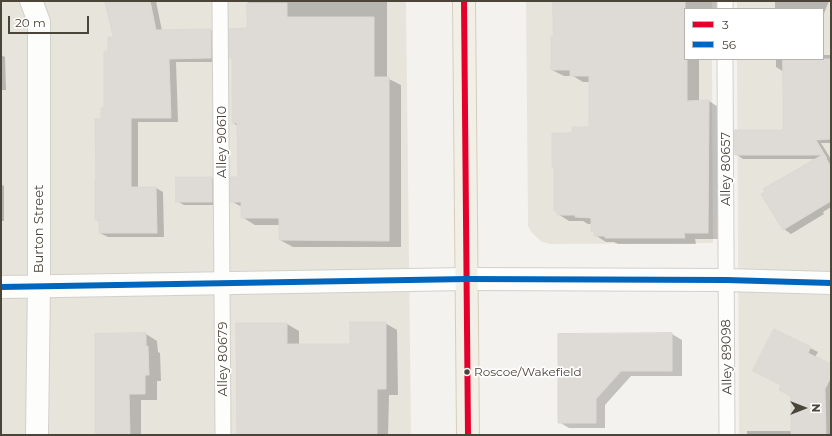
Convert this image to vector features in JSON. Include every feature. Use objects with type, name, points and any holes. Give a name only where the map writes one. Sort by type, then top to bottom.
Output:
[{"type":"main road","points":[[464,1],[468,435]]},
{"type":"street","name":"Burton Street","points":[[31,1],[39,22],[39,285],[37,435]]},
{"type":"street","points":[[1,287],[39,285],[467,279],[726,280],[831,283]]},
{"type":"lane","name":"Alley 90610","points":[[220,1],[222,283]]},
{"type":"lane","name":"Alley 80657","points":[[725,60],[726,280]]},
{"type":"lane","name":"Alley 89098","points":[[726,280],[727,435]]},
{"type":"lane","name":"Alley 80679","points":[[222,283],[223,435]]},
{"type":"shaded area","points":[[1,1],[406,1],[411,435],[1,435]]},
{"type":"shaded area","points":[[526,1],[712,1],[712,8],[684,8],[684,60],[712,60],[713,243],[551,244],[542,242],[532,233],[528,226]]},
{"type":"shaded area","points":[[737,1],[831,1],[831,435],[739,435],[737,60],[824,60],[824,8],[737,8]]},
{"type":"building","points":[[105,1],[150,1],[156,30],[211,29],[211,58],[169,59],[171,118],[131,118],[131,187],[156,187],[157,233],[99,233],[99,220],[95,220],[95,119],[101,119],[101,108],[104,108],[104,51],[108,51],[108,37],[113,37]]},
{"type":"building","points":[[553,1],[685,1],[684,60],[687,60],[687,101],[709,100],[708,233],[684,233],[685,238],[605,238],[605,236],[594,236],[594,231],[591,231],[591,218],[575,217],[575,215],[557,215],[557,211],[554,211],[552,133],[572,133],[572,127],[589,127],[589,76],[570,76],[570,70],[551,70],[551,36],[553,36]]},
{"type":"building","points":[[247,3],[287,3],[287,17],[374,17],[374,77],[389,77],[389,241],[279,240],[279,218],[241,218],[241,202],[230,202],[230,177],[238,177],[237,123],[232,123],[232,58],[229,58],[229,29],[247,28]]},
{"type":"building","points":[[831,59],[831,139],[816,140],[831,167],[831,201],[783,230],[761,194],[765,192],[763,189],[822,155],[735,155],[734,130],[783,130],[783,60]]},
{"type":"building","points":[[176,177],[212,177],[212,202],[176,202]]},
{"type":"building","points":[[350,322],[386,322],[386,389],[377,389],[377,435],[237,435],[236,323],[287,323],[287,344],[350,344]]},
{"type":"building","points":[[774,329],[811,347],[808,353],[831,364],[831,377],[825,389],[826,435],[791,435],[791,396],[779,390],[781,385],[753,371]]},
{"type":"building","points":[[146,333],[149,375],[145,375],[145,394],[129,394],[130,435],[95,435],[95,334]]},
{"type":"building","points":[[672,333],[672,371],[621,371],[596,399],[596,423],[558,423],[558,334]]},
{"type":"transit line","name":"3","points":[[464,1],[468,435]]},
{"type":"transit line","name":"56","points":[[1,287],[467,279],[726,280],[831,283]]},
{"type":"place","name":"Roscoe/Wakefield","points":[[467,372]]}]
